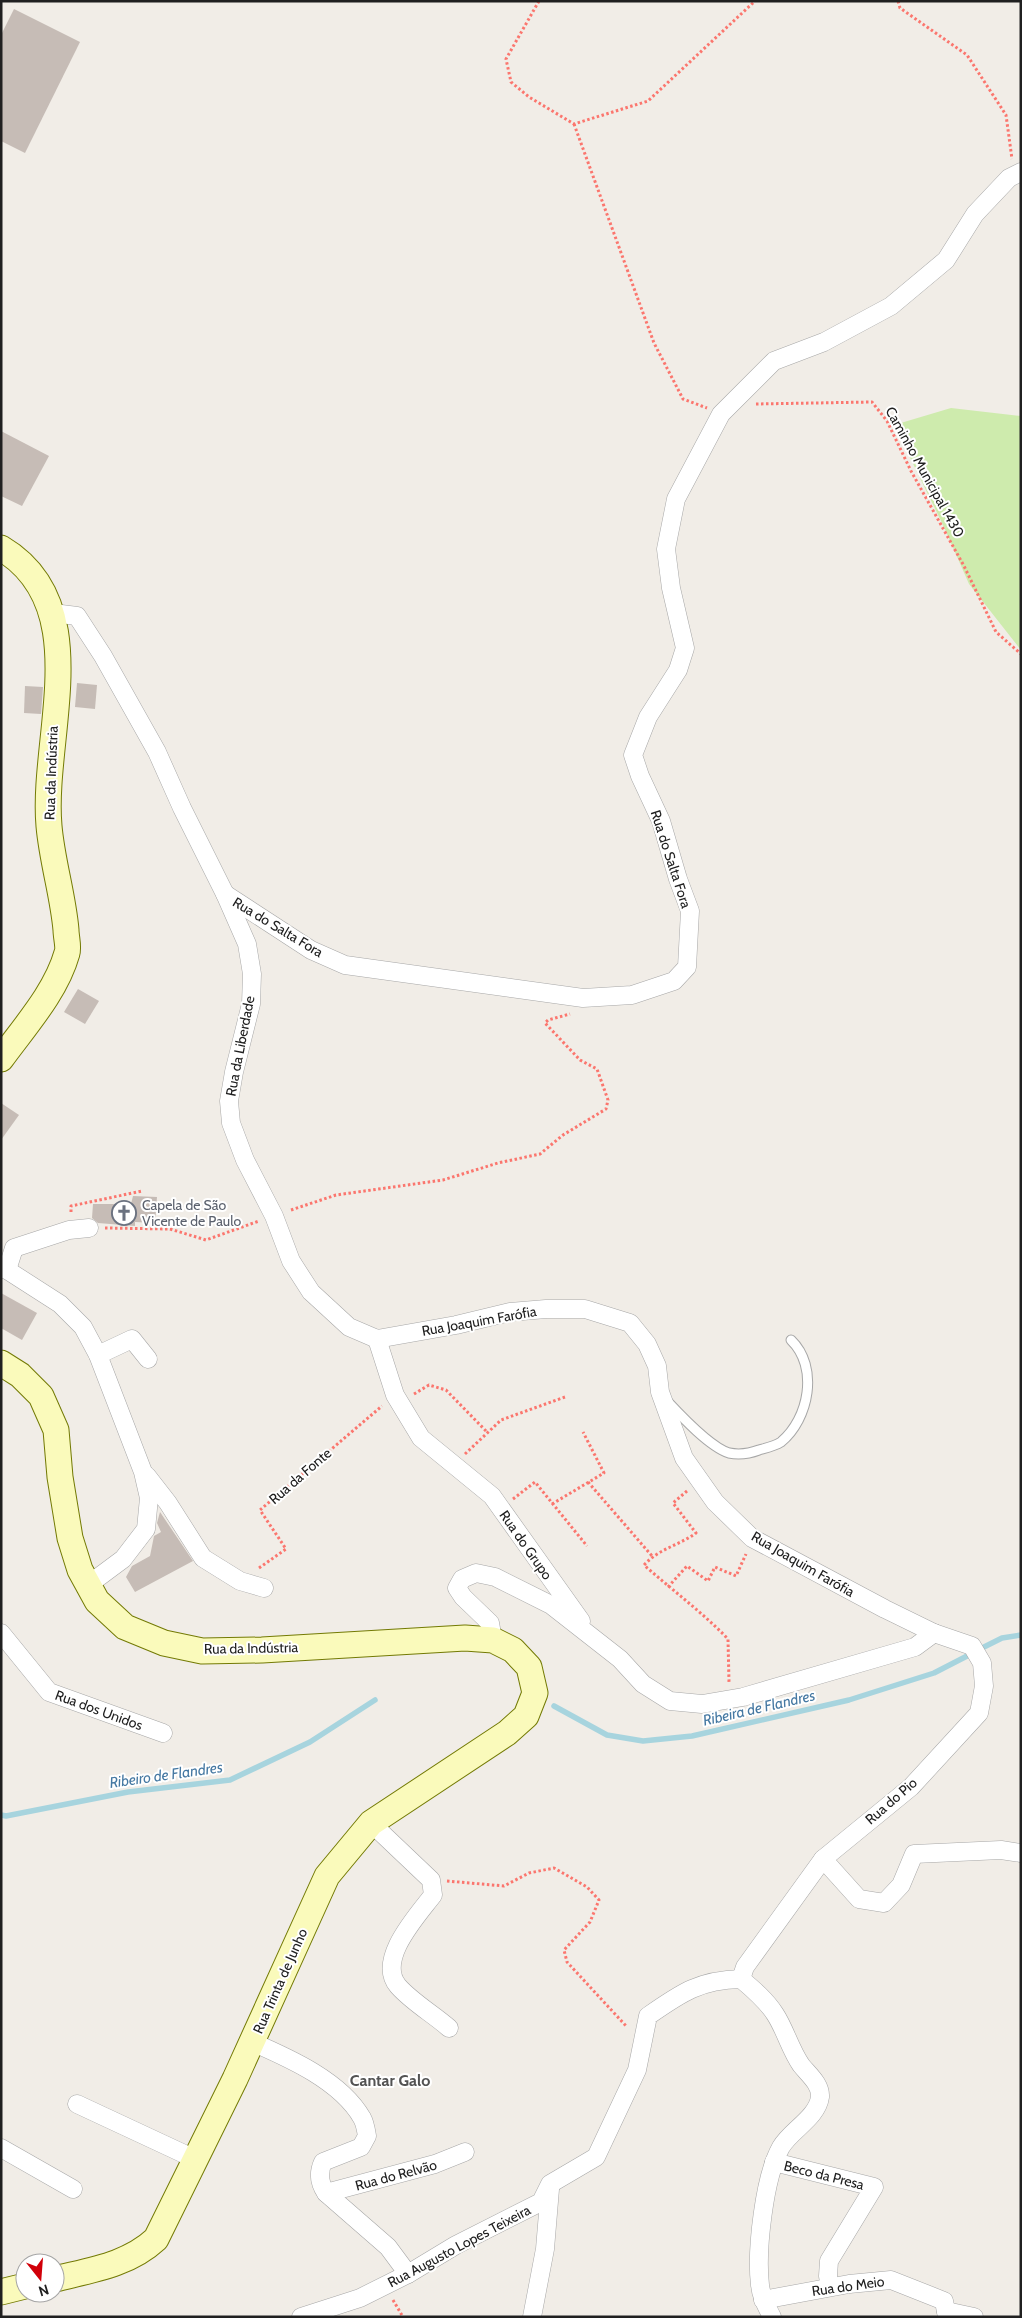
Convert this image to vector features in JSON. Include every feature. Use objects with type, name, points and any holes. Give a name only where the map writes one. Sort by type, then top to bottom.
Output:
[{"type":"street","name":"Rua do Salta Fora","points":[[225,894],[311,950],[345,964],[583,998],[632,995],[674,981],[687,967],[690,911],[678,879],[661,821],[640,776],[633,755],[648,716],[678,670],[685,648],[671,588],[666,549],[676,499],[721,414],[774,361],[824,342],[891,306],[946,260],[975,214],[1009,178],[1017,174]]},
{"type":"street","name":"Rua da Indústria","points":[[1,548],[14,556],[36,579],[53,613],[59,659],[50,767],[49,826],[64,904],[67,952],[48,994],[1,1058]]},
{"type":"street","name":"Rua da Liberdade","points":[[53,613],[77,616],[103,656],[158,752],[182,808],[225,894],[247,944],[252,974],[251,1004],[234,1072],[229,1101],[232,1123],[246,1160],[274,1216],[291,1261],[311,1292],[349,1327],[377,1338]]},
{"type":"street","points":[[88,1585],[124,1560],[146,1529],[150,1498],[143,1472],[98,1356],[83,1328],[60,1304],[4,1272],[14,1248],[69,1230],[89,1228]]},
{"type":"street","name":"Rua Joaquim Farófia","points":[[377,1338],[456,1325],[510,1312],[546,1309],[585,1309],[630,1323],[647,1344],[657,1366],[660,1392],[684,1458],[715,1502],[752,1538],[834,1584],[934,1633]]},
{"type":"street","points":[[98,1356],[132,1338],[148,1358]]},
{"type":"street","name":"Rua do Grupo","points":[[377,1338],[398,1400],[421,1438],[492,1496],[589,1634]]},
{"type":"street","name":"Rua da Indústria","points":[[1,1363],[20,1375],[41,1396],[56,1430],[60,1477],[70,1538],[80,1570],[97,1601],[125,1627],[164,1643],[202,1651],[262,1650],[465,1638],[493,1640],[512,1650],[529,1668],[535,1693]]},
{"type":"street","points":[[143,1472],[168,1503],[203,1558],[240,1582],[264,1588]]},
{"type":"street","points":[[493,1640],[490,1623],[462,1597],[457,1588],[462,1579],[476,1573],[495,1577],[551,1606],[620,1659],[643,1684],[670,1701],[702,1704],[729,1700],[906,1650],[915,1647],[934,1633]]},
{"type":"street","name":"Rua dos Unidos","points":[[1,1633],[49,1692],[163,1733]]},
{"type":"street","name":"Rua do Pio","points":[[741,1979],[744,1967],[822,1859],[911,1787],[979,1713],[984,1686],[982,1663],[972,1646],[934,1633]]},
{"type":"street","name":"Rua Trinta de Junho","points":[[65,2277],[113,2265],[142,2251],[156,2239],[252,2042],[327,1876],[371,1823],[507,1733],[526,1716],[535,1693]]},
{"type":"street","points":[[371,1823],[431,1880],[433,1895],[409,1926],[393,1955],[391,1972],[398,1985],[449,2028]]},
{"type":"street","points":[[822,1859],[859,1899],[884,1904],[901,1885],[914,1854],[1001,1850],[1021,1853]]},
{"type":"street","points":[[741,1979],[756,1992],[775,2015],[785,2038],[801,2065],[816,2083],[820,2096],[815,2109],[782,2146],[774,2162],[761,2224],[760,2285],[763,2300],[772,2317]]},
{"type":"street","name":"Rua Augusto Lopes Teixeira","points":[[301,2317],[360,2298],[408,2274],[456,2245],[541,2202],[550,2184],[596,2157],[637,2070],[648,2016],[680,1993],[716,1980],[741,1979]]},
{"type":"street","points":[[252,2042],[280,2054],[332,2085],[353,2104],[364,2120],[367,2136],[361,2147],[322,2162],[320,2186],[326,2193]]},
{"type":"street","points":[[77,2104],[195,2159]]},
{"type":"street","points":[[1,2148],[73,2189]]},
{"type":"street","name":"Rua do Relvão","points":[[326,2193],[436,2164],[464,2152]]},
{"type":"street","name":"Beco da Presa","points":[[774,2162],[874,2187],[829,2261],[828,2276],[830,2287]]},
{"type":"street","points":[[532,2317],[545,2249],[550,2184]]},
{"type":"street","name":"Rua do Relvão","points":[[326,2193],[388,2248],[408,2274]]},
{"type":"street","name":"Rua do Meio","points":[[763,2300],[830,2287],[891,2280],[944,2301],[946,2314]]},
{"type":"street","points":[[1,2292],[15,2288]]},
{"type":"street","points":[[946,2314],[974,2317]]},
{"type":"lane","points":[[660,1392],[706,1438],[730,1453],[749,1454],[779,1443],[792,1431],[805,1407],[807,1391],[807,1373],[803,1359],[797,1346],[791,1340]]},
{"type":"path","points":[[539,1],[506,59],[511,82],[529,97],[574,124],[654,343],[683,399],[721,414]]},
{"type":"path","points":[[574,124],[648,101],[755,1]]},
{"type":"path","points":[[898,1],[900,8],[967,55],[1006,115],[1017,174]]},
{"type":"path","name":"Caminho Municipal 1430","points":[[750,404],[872,402],[887,421],[911,471],[964,566],[996,632],[1021,654]]},
{"type":"path","points":[[89,1228],[170,1229],[206,1240],[336,1195],[442,1180],[498,1163],[540,1154],[563,1135],[606,1109],[608,1100],[597,1069],[580,1060],[545,1023],[548,1020],[574,1014]]},
{"type":"path","points":[[69,1230],[71,1206],[142,1191]]},
{"type":"path","points":[[398,1400],[429,1385],[446,1390],[487,1432]]},
{"type":"path","points":[[454,1465],[501,1420],[565,1396]]},
{"type":"path","name":"Rua da Fonte","points":[[240,1582],[286,1548],[260,1510],[398,1400]]},
{"type":"path","points":[[552,1504],[604,1473],[583,1432]]},
{"type":"path","points":[[699,1481],[673,1503],[696,1533],[683,1542],[661,1550],[644,1565],[707,1618],[728,1639],[729,1700]]},
{"type":"path","points":[[501,1509],[535,1482],[586,1546]]},
{"type":"path","points":[[588,1482],[652,1556]]},
{"type":"path","points":[[668,1587],[687,1566],[708,1581],[715,1567],[736,1576],[752,1538]]},
{"type":"path","points":[[431,1880],[504,1886],[530,1874],[554,1868],[587,1887],[599,1900],[590,1922],[564,1950],[567,1962],[642,2042]]},
{"type":"green space","points":[[951,408],[1021,416],[1021,650],[969,584],[944,527],[894,425]]},
{"type":"building","points":[[14,9],[80,42],[25,153],[1,141],[1,35]]},
{"type":"building","points":[[1,431],[49,456],[22,506],[1,496]]},
{"type":"building","points":[[77,683],[97,685],[95,709],[75,707]]},
{"type":"building","points":[[25,686],[43,687],[41,714],[24,713]]},
{"type":"building","points":[[78,989],[99,1001],[85,1024],[64,1012]]},
{"type":"building","points":[[1,1103],[19,1115],[1,1140]]},
{"type":"building","name":"Capela de São Vicente de Paulo","points":[[133,1196],[157,1197],[155,1223],[135,1222],[135,1226],[98,1223],[92,1218],[93,1204],[131,1204]]},
{"type":"building","points":[[1,1293],[37,1313],[22,1340],[1,1328]]},
{"type":"building","points":[[160,1512],[193,1561],[135,1592],[126,1577],[132,1566],[150,1556],[154,1536],[161,1532],[157,1523]]},
{"type":"waterway","name":"Ribeira de Flandres","points":[[984,1647],[1002,1638],[1021,1635]]},
{"type":"waterway","name":"Ribeira de Flandres","points":[[554,1706],[607,1735],[643,1741],[692,1736],[849,1700],[934,1673],[969,1655]]},
{"type":"waterway","name":"Ribeiro de Flandres","points":[[1,1815],[6,1816],[128,1792],[230,1780],[310,1742],[375,1700]]},
{"type":"place","name":"Capela de São Vicente de Paulo","points":[[124,1213]]},
{"type":"district","name":"Cantar Galo","points":[[390,2080]]}]
